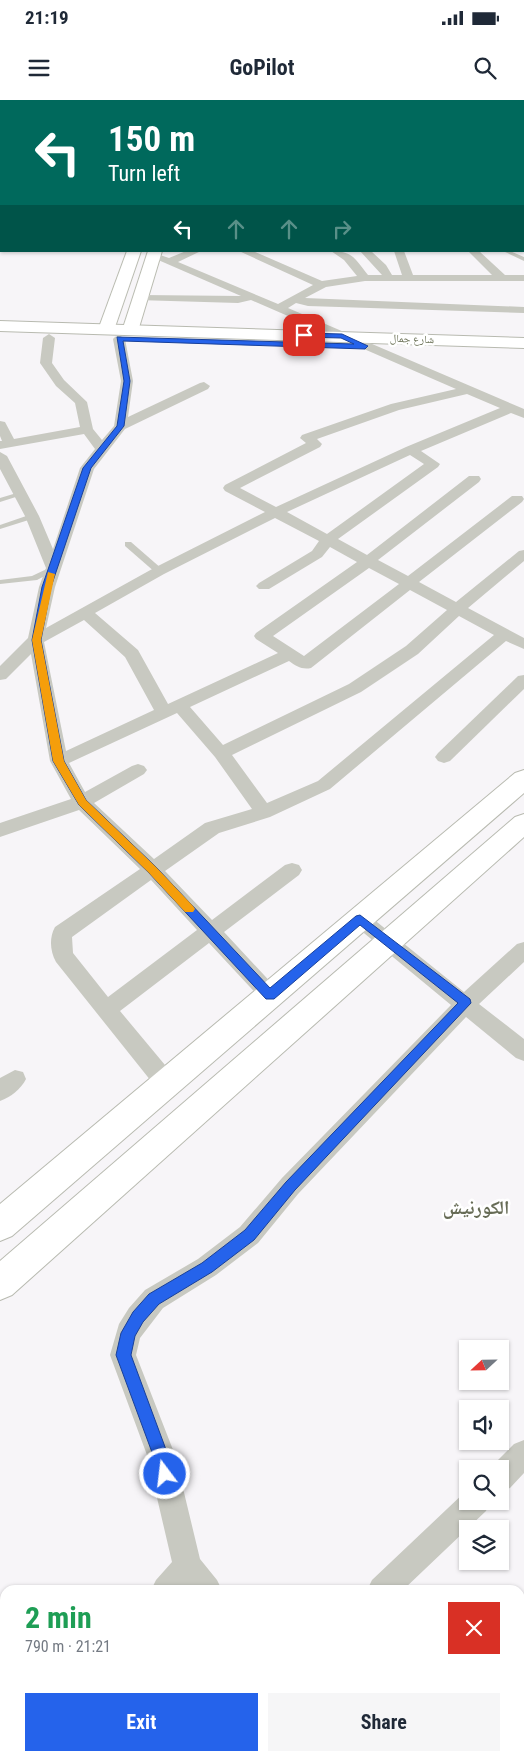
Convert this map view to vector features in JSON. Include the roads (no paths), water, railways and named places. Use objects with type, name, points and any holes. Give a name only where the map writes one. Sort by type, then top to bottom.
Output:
[{"type":"main road","points":[[118,333],[134,252]]},
{"type":"main road","points":[[118,333],[141,298],[155,254]]},
{"type":"main road","name":"شارع جمال","points":[[0,326],[524,353]]},
{"type":"main road","name":"شارع جمال","points":[[0,336],[49,338],[118,333],[342,336],[524,343]]},
{"type":"main road","points":[[0,1225],[524,779]]},
{"type":"main road","points":[[0,1283],[524,823]]},
{"type":"street","points":[[169,262],[194,252]]},
{"type":"street","points":[[246,252],[322,285]]},
{"type":"street","points":[[338,252],[348,258],[365,278]]},
{"type":"street","points":[[366,252],[382,267],[389,278]]},
{"type":"street","points":[[399,252],[409,278]]},
{"type":"street","points":[[475,252],[502,278]]},
{"type":"street","points":[[155,254],[169,262],[524,414]]},
{"type":"street","points":[[279,308],[322,285],[365,278],[524,278]]},
{"type":"street","points":[[141,298],[238,300],[252,297]]},
{"type":"street","points":[[295,299],[308,303],[326,304],[524,310]]},
{"type":"street","points":[[118,333],[127,381],[120,426]]},
{"type":"street","points":[[49,338],[46,363],[60,384],[80,402],[87,430],[102,449]]},
{"type":"street","points":[[204,386],[120,426],[87,468],[47,587],[36,640],[58,761],[82,802],[152,870],[270,995]]},
{"type":"street","points":[[467,390],[395,407],[307,438],[315,444],[230,488],[524,644]]},
{"type":"street","points":[[0,675],[36,640],[159,571],[274,513],[411,450],[510,409]]},
{"type":"street","points":[[0,425],[5,445],[87,430]]},
{"type":"street","points":[[264,586],[317,554],[328,540],[433,464],[411,450]]},
{"type":"street","points":[[0,456],[5,474],[20,494],[32,516],[53,568]]},
{"type":"street","points":[[474,479],[368,561],[262,636],[305,664],[517,499]]},
{"type":"street","points":[[221,753],[355,688],[412,650],[457,609],[524,554]]},
{"type":"street","points":[[84,612],[132,654],[171,709],[221,753],[264,812]]},
{"type":"street","points":[[167,1084],[63,956],[61,945],[62,933],[212,828],[264,812],[324,785],[504,634]]},
{"type":"street","points":[[58,761],[290,654]]},
{"type":"street","points":[[444,757],[524,680]]},
{"type":"street","points":[[0,830],[82,802],[138,770]]},
{"type":"street","points":[[106,1010],[292,870]]},
{"type":"street","points":[[360,919],[466,1003],[524,1052]]},
{"type":"street","points":[[203,1585],[187,1566],[160,1455],[123,1355],[128,1333],[138,1317],[154,1299],[207,1267],[250,1235],[290,1186],[466,1003],[524,950]]},
{"type":"street","points":[[509,1469],[524,1454]]},
{"type":"street","points":[[387,1585],[466,1510]]},
{"type":"street","points":[[170,1585],[187,1566]]},
{"type":"lane","points":[[507,252],[524,259]]},
{"type":"lane","points":[[0,500],[20,494]]},
{"type":"lane","points":[[0,527],[32,516]]},
{"type":"lane","points":[[128,544],[159,571]]},
{"type":"lane","points":[[0,582],[34,578],[53,568]]},
{"type":"district","name":"الكورنيش","points":[[476,1207]]}]
